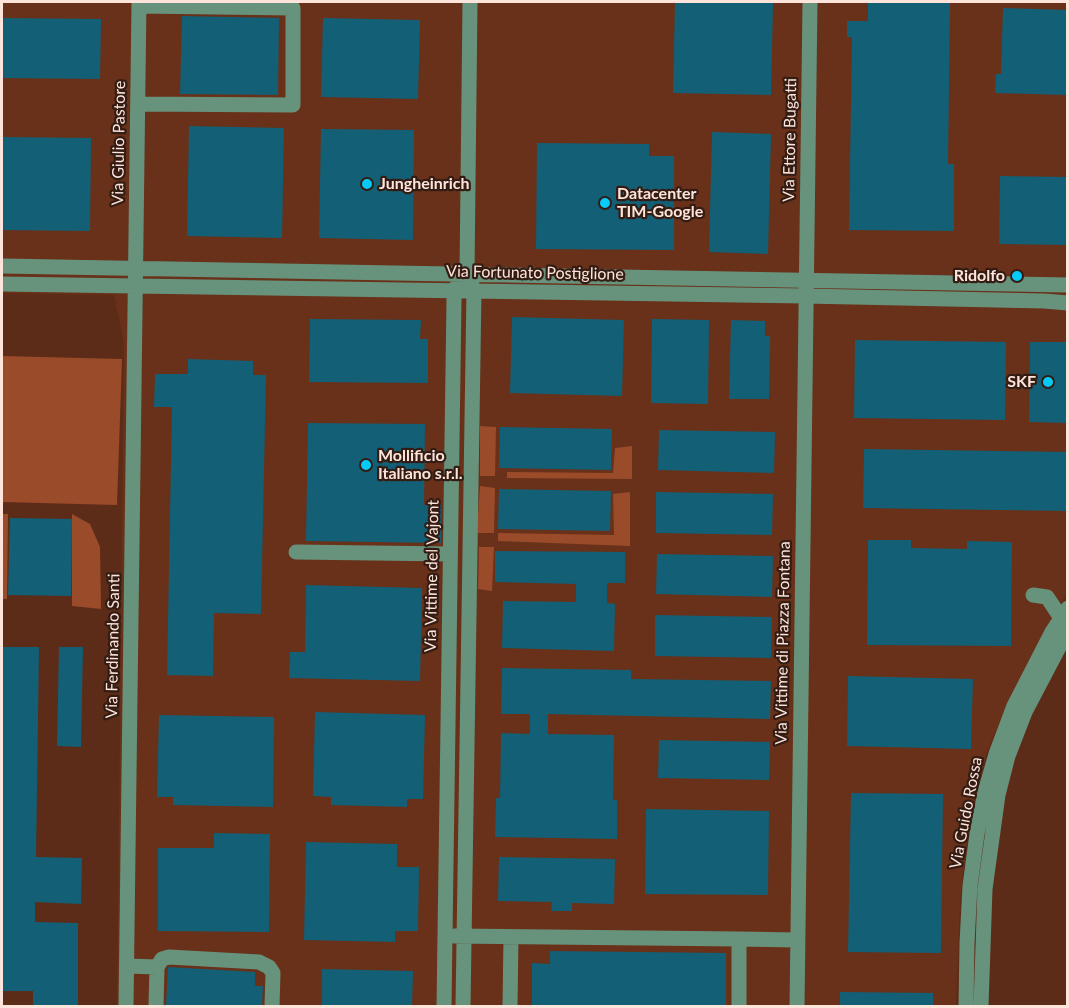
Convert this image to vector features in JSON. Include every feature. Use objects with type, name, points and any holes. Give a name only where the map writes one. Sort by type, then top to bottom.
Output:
[{"type":"street","points":[[463,1006],[474,290],[467,273],[470,2]]},
{"type":"street","name":"Via Ettore Bugatti","points":[[805,279],[810,2]]},
{"type":"street","points":[[138,104],[293,105],[293,8],[139,4]]},
{"type":"street","name":"Via Giulio Pastore","points":[[136,285],[139,4]]},
{"type":"street","name":"Via Fortunato Postiglione","points":[[2,266],[1068,285]]},
{"type":"street","points":[[273,270],[273,287]]},
{"type":"street","points":[[454,290],[467,273]]},
{"type":"street","points":[[624,276],[624,293]]},
{"type":"street","name":"Via Vittime di Piazza Fontana","points":[[797,1006],[805,279]]},
{"type":"street","name":"Via Fortunato Postiglione","points":[[2,284],[474,290],[1017,300],[1068,303]]},
{"type":"street","points":[[1016,284],[1017,300]]},
{"type":"street","name":"Via Ferdinando Santi","points":[[126,1006],[136,285]]},
{"type":"street","name":"Via Vittime del Vajont","points":[[444,1006],[454,290]]},
{"type":"street","points":[[452,450],[471,450]]},
{"type":"street","points":[[296,552],[450,554]]},
{"type":"street","points":[[1033,595],[1047,597],[1065,619]]},
{"type":"street","name":"Via Guido Rossa","points":[[966,1006],[970,886],[977,834],[986,792],[996,754],[1014,706],[1047,641],[1065,619]]},
{"type":"street","name":"Via Guido Rossa","points":[[981,1006],[985,890],[998,795],[1008,756],[1065,619]]},
{"type":"street","points":[[446,828],[465,828]]},
{"type":"street","points":[[445,936],[797,940]]},
{"type":"street","points":[[510,1006],[511,937]]},
{"type":"street","points":[[739,939],[739,1006]]},
{"type":"street","points":[[156,1006],[157,967],[162,958],[169,957],[259,962],[269,967],[273,973],[272,1006]]},
{"type":"street","points":[[127,966],[157,967]]},
{"type":"shaded area","points":[[2,2],[1067,2],[1067,593],[1015,687],[986,754],[969,816],[960,904],[956,1006],[117,1006],[124,343],[114,295],[2,293]]},
{"type":"shaded area","points":[[2,356],[122,359],[117,505],[2,502]]},
{"type":"shaded area","points":[[480,426],[496,427],[495,476],[480,476]]},
{"type":"shaded area","points":[[632,446],[632,479],[507,478],[507,472],[613,473],[615,448]]},
{"type":"shaded area","points":[[480,486],[495,488],[494,533],[477,533]]},
{"type":"shaded area","points":[[630,492],[630,546],[498,541],[498,533],[614,535],[613,494]]},
{"type":"shaded area","points":[[2,514],[8,514],[7,599],[2,599]]},
{"type":"shaded area","points":[[72,514],[90,524],[100,547],[101,609],[72,606]]},
{"type":"shaded area","points":[[479,547],[494,547],[492,591],[478,589]]},
{"type":"building","points":[[675,2],[773,3],[771,95],[673,93]]},
{"type":"building","points":[[868,2],[950,2],[948,164],[954,164],[954,231],[849,230],[852,37],[847,37],[847,21],[868,21]]},
{"type":"building","points":[[1003,8],[1068,10],[1068,95],[995,93],[996,74],[1001,74]]},
{"type":"building","points":[[182,16],[279,18],[278,95],[180,94]]},
{"type":"building","points":[[2,18],[101,19],[100,79],[2,78]]},
{"type":"building","points":[[323,18],[420,20],[418,99],[321,97]]},
{"type":"building","points":[[189,126],[284,128],[282,238],[187,236]]},
{"type":"building","name":"Jungheinrich","points":[[321,129],[414,130],[413,240],[319,238]]},
{"type":"building","name":"Datacenter TIM-Google","points":[[712,132],[771,134],[768,254],[709,252]]},
{"type":"building","points":[[2,137],[91,138],[90,231],[2,230]]},
{"type":"building","name":"Datacenter TIM-Google","points":[[537,143],[649,144],[649,156],[674,156],[674,250],[536,249]]},
{"type":"building","points":[[1000,176],[1068,177],[1068,245],[999,244]]},
{"type":"building","points":[[512,317],[624,320],[622,396],[510,393]]},
{"type":"building","points":[[310,319],[421,320],[420,339],[428,339],[428,383],[309,382]]},
{"type":"building","points":[[652,319],[709,320],[708,404],[651,403]]},
{"type":"building","points":[[731,320],[765,321],[765,336],[770,336],[769,399],[729,399]]},
{"type":"building","points":[[855,340],[1006,342],[1005,420],[854,418]]},
{"type":"building","name":"SKF","points":[[1030,342],[1068,342],[1068,423],[1029,422]]},
{"type":"building","points":[[188,359],[253,361],[253,375],[266,375],[261,614],[214,613],[213,676],[167,675],[172,407],[154,407],[155,374],[188,374]]},
{"type":"building","name":"Mollificio Italiano s.r.l.","points":[[308,423],[425,424],[424,505],[441,505],[441,543],[306,541]]},
{"type":"building","points":[[500,427],[612,429],[611,470],[499,468]]},
{"type":"building","points":[[659,430],[775,432],[774,473],[658,470]]},
{"type":"building","points":[[864,449],[1068,452],[1068,511],[863,508]]},
{"type":"building","points":[[499,489],[611,491],[610,531],[498,529]]},
{"type":"building","points":[[656,492],[773,494],[772,535],[656,533]]},
{"type":"building","points":[[10,518],[72,519],[71,596],[8,595]]},
{"type":"building","points":[[868,540],[911,540],[911,548],[967,549],[967,541],[1012,542],[1011,646],[867,645]]},
{"type":"building","points":[[495,551],[625,552],[625,583],[607,583],[607,603],[615,604],[614,651],[502,648],[503,601],[576,602],[576,584],[495,582]]},
{"type":"building","points":[[657,554],[773,556],[772,597],[656,594]]},
{"type":"building","points":[[306,585],[422,588],[420,681],[289,678],[290,652],[305,652]]},
{"type":"building","points":[[655,615],[772,617],[771,658],[655,656]]},
{"type":"building","points":[[2,647],[39,647],[36,857],[82,858],[81,904],[35,902],[35,922],[78,923],[78,1006],[33,1006],[33,991],[2,991]]},
{"type":"building","points":[[59,647],[83,647],[81,747],[57,746]]},
{"type":"building","points":[[502,668],[631,670],[631,679],[771,681],[770,719],[548,714],[548,734],[614,735],[613,800],[617,800],[617,839],[495,837],[496,798],[500,798],[501,733],[530,734],[530,714],[501,714]]},
{"type":"building","points":[[848,676],[973,679],[971,749],[847,746]]},
{"type":"building","points":[[315,712],[425,715],[423,799],[407,799],[407,807],[331,805],[331,797],[313,796]]},
{"type":"building","points":[[159,715],[274,717],[273,807],[173,805],[173,797],[157,797]]},
{"type":"building","points":[[659,740],[770,742],[769,780],[658,778]]},
{"type":"building","points":[[851,793],[943,794],[941,953],[848,952]]},
{"type":"building","points":[[646,809],[769,811],[768,895],[645,894]]},
{"type":"building","points":[[214,833],[270,834],[269,932],[158,931],[158,848],[214,848]]},
{"type":"building","points":[[306,842],[397,844],[397,867],[419,867],[418,931],[395,931],[395,942],[304,940]]},
{"type":"building","points":[[499,857],[615,859],[614,904],[572,903],[572,911],[551,911],[552,902],[498,901]]},
{"type":"building","points":[[550,951],[726,953],[726,1006],[532,1006],[532,963],[550,964]]},
{"type":"building","points":[[168,967],[255,972],[255,986],[263,986],[262,1006],[166,1006]]},
{"type":"building","points":[[322,969],[413,971],[412,1006],[322,1006]]},
{"type":"building","points":[[840,992],[933,993],[933,1006],[840,1006]]},
{"type":"place","name":"Jungheinrich","points":[[367,184]]},
{"type":"place","name":"Datacenter TIM-Google","points":[[605,203]]},
{"type":"place","name":"Ridolfo","points":[[1017,276]]},
{"type":"place","name":"SKF","points":[[1048,382]]},
{"type":"place","name":"Mollificio Italiano s.r.l.","points":[[366,465]]}]
